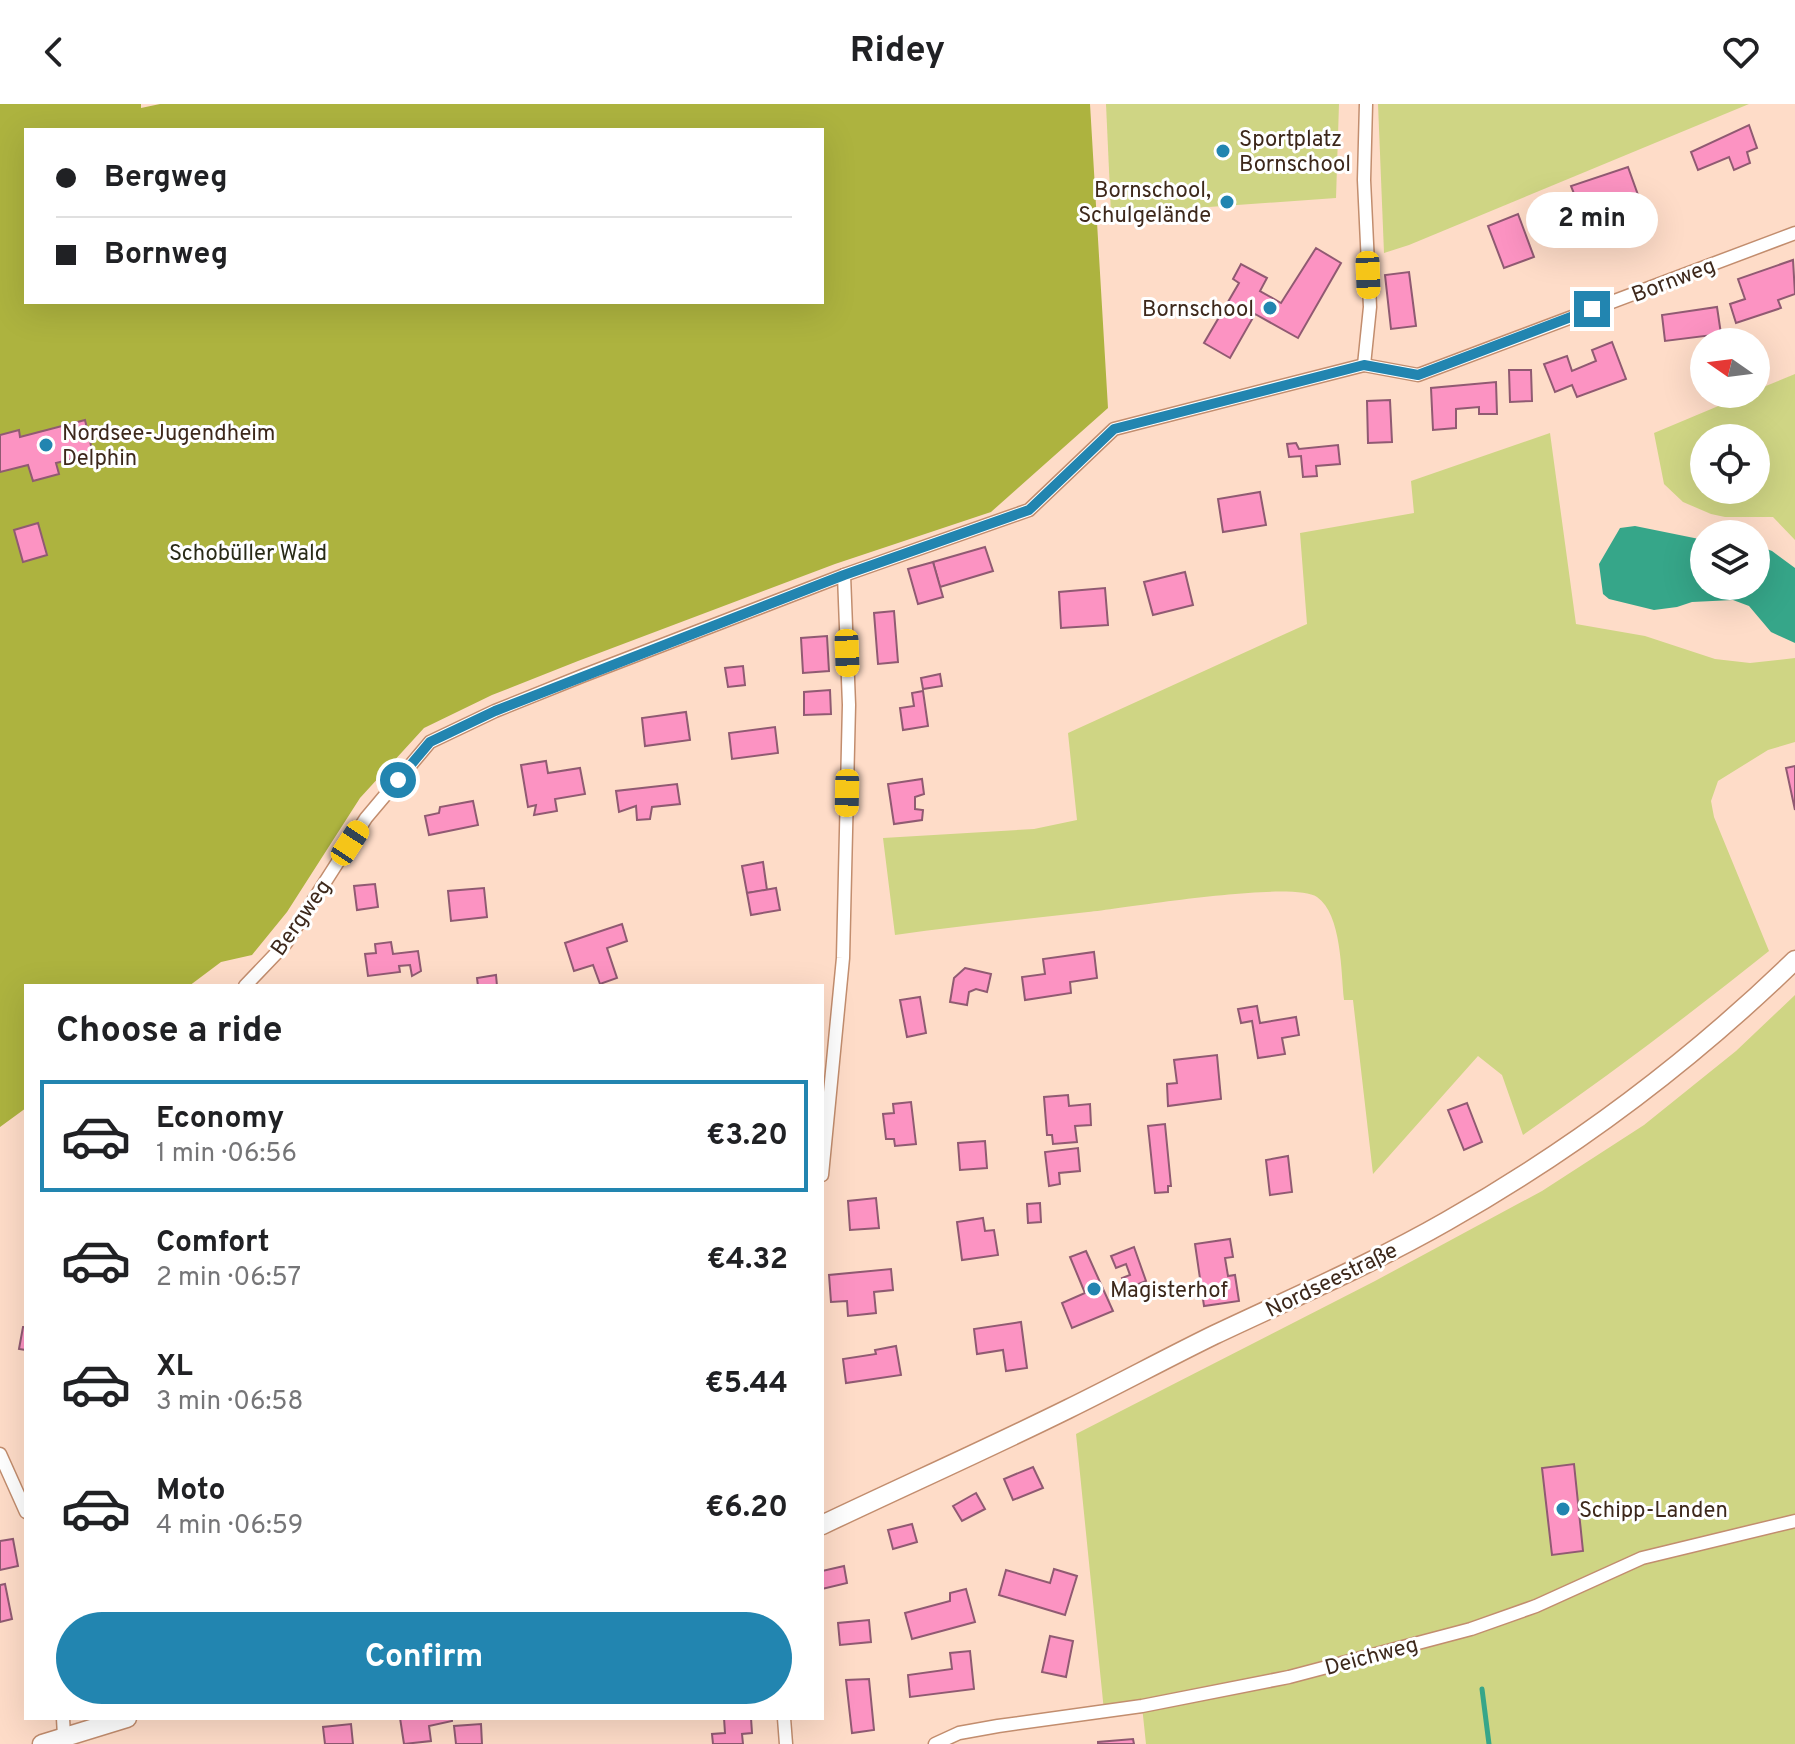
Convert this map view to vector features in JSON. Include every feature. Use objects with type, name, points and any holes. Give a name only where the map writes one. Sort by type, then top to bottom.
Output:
[{"type":"main road","name":"Nordseestraße","points":[[824,1524],[1069,1409],[1447,1221],[1526,1174],[1671,1071],[1795,960]]},
{"type":"main road","points":[[42,1744],[63,1727],[113,1720]]},
{"type":"street","points":[[1364,365],[1370,307],[1364,180],[1366,104]]},
{"type":"street","name":"Bornweg","points":[[844,575],[1029,510],[1114,429],[1364,365],[1418,375],[1795,233]]},
{"type":"street","points":[[824,1154],[843,958],[849,705],[844,575]]},
{"type":"street","name":"Bergweg","points":[[247,984],[286,943],[366,818],[430,742],[495,711],[844,575]]},
{"type":"street","points":[[0,1454],[24,1508]]},
{"type":"street","name":"Deichweg","points":[[935,1744],[959,1733],[1142,1706],[1289,1677],[1471,1629],[1536,1606],[1642,1558],[1795,1521]]},
{"type":"street","points":[[784,1720],[786,1744]]},
{"type":"green space","name":"Schobüller Wald","points":[[0,104],[141,104],[141,108],[160,104],[1090,104],[1108,408],[991,512],[835,564],[578,661],[492,695],[424,728],[360,798],[287,912],[252,955],[221,962],[192,984],[24,984],[24,1109],[0,1127]]},
{"type":"green space","name":"Sportplatz Bornschool","points":[[1106,104],[1339,104],[1336,198],[1111,214]]},
{"type":"green space","points":[[1378,104],[1749,104],[1384,253]]},
{"type":"green space","points":[[1795,374],[1795,540],[1773,517],[1725,517],[1683,502],[1664,484],[1654,433],[1714,408],[1770,408],[1770,384]]},
{"type":"green space","points":[[1550,433],[1576,624],[1645,636],[1715,659],[1750,663],[1795,658],[1795,742],[1768,750],[1718,781],[1711,801],[1714,817],[1769,951],[1678,1022],[1523,1135],[1502,1075],[1478,1056],[1373,1174],[1353,1000],[1344,1000],[1336,930],[1325,905],[1317,897],[1301,893],[1243,893],[895,935],[883,838],[1034,829],[1077,820],[1068,733],[1307,624],[1300,533],[1414,513],[1411,481]]},
{"type":"green space","points":[[1795,995],[1795,1744],[1146,1744],[1142,1706],[1104,1711],[1076,1434],[1375,1281],[1542,1191],[1644,1125],[1736,1051]]},
{"type":"water","points":[[1635,526],[1690,537],[1690,600],[1733,600],[1692,602],[1654,610],[1609,599],[1603,594],[1599,564],[1620,528]]},
{"type":"water","points":[[1770,550],[1795,568],[1795,643],[1771,632],[1749,606],[1733,600],[1770,600]]},
{"type":"building","points":[[1749,125],[1757,148],[1747,152],[1750,163],[1734,170],[1729,157],[1698,170],[1691,152]]},
{"type":"building","points":[[1628,167],[1638,195],[1616,203],[1620,216],[1595,224],[1586,198],[1577,201],[1571,186]]},
{"type":"building","points":[[1518,214],[1534,257],[1504,268],[1488,226]]},
{"type":"building","name":"Bornschool","points":[[1316,248],[1341,263],[1298,338],[1255,314],[1230,358],[1204,343],[1239,283],[1233,279],[1241,264],[1267,278],[1260,291],[1281,303]]},
{"type":"building","points":[[1793,260],[1795,294],[1778,300],[1781,308],[1736,323],[1730,304],[1745,299],[1738,279]]},
{"type":"building","points":[[1409,272],[1416,326],[1391,329],[1385,275]]},
{"type":"building","points":[[1717,307],[1720,328],[1690,328],[1690,338],[1665,341],[1662,315]]},
{"type":"building","points":[[1612,342],[1626,379],[1577,397],[1572,385],[1555,392],[1544,364],[1567,356],[1572,371],[1596,361],[1592,350]]},
{"type":"building","points":[[1509,370],[1531,370],[1532,401],[1510,402]]},
{"type":"building","points":[[1496,382],[1497,414],[1479,414],[1479,407],[1456,409],[1456,428],[1433,430],[1431,388]]},
{"type":"building","points":[[1390,400],[1392,442],[1368,443],[1367,401]]},
{"type":"building","name":"Nordsee-Jugendheim Delphin","points":[[85,420],[93,454],[56,463],[59,474],[33,481],[28,465],[0,472],[0,435],[19,430],[20,437]]},
{"type":"building","points":[[1296,443],[1299,449],[1338,445],[1340,464],[1316,466],[1317,476],[1303,477],[1301,456],[1289,457],[1287,444]]},
{"type":"building","points":[[1260,492],[1266,525],[1223,532],[1218,499]]},
{"type":"building","points":[[38,523],[47,555],[23,562],[14,530]]},
{"type":"building","points":[[985,547],[993,571],[940,587],[933,562]]},
{"type":"building","points":[[933,562],[943,597],[918,604],[908,569]]},
{"type":"building","points":[[1185,572],[1193,605],[1153,615],[1144,582]]},
{"type":"building","points":[[1105,588],[1108,625],[1061,628],[1059,592]]},
{"type":"building","points":[[894,611],[898,662],[878,664],[874,613]]},
{"type":"building","points":[[827,636],[829,671],[803,673],[801,638]]},
{"type":"building","points":[[743,666],[745,685],[728,687],[725,668]]},
{"type":"building","points":[[940,674],[942,686],[923,689],[921,678]]},
{"type":"building","points":[[830,690],[831,714],[804,715],[804,692]]},
{"type":"building","points":[[923,691],[928,726],[903,730],[900,708],[914,706],[912,693]]},
{"type":"building","points":[[686,712],[690,740],[645,746],[642,718]]},
{"type":"building","points":[[775,727],[778,753],[732,759],[729,733]]},
{"type":"building","points":[[546,761],[548,773],[580,768],[585,794],[555,799],[557,811],[534,815],[536,805],[528,807],[521,765]]},
{"type":"building","points":[[1795,766],[1795,810],[1786,768]]},
{"type":"building","points":[[922,779],[924,794],[915,797],[915,809],[923,810],[922,820],[894,824],[888,784]]},
{"type":"building","points":[[677,784],[680,804],[652,807],[650,819],[637,820],[636,806],[619,812],[616,791]]},
{"type":"building","points":[[473,801],[478,825],[429,835],[425,816],[439,813],[440,807]]},
{"type":"building","points":[[763,862],[767,890],[747,893],[742,866]]},
{"type":"building","points":[[375,884],[378,907],[357,910],[354,886]]},
{"type":"building","points":[[484,888],[487,917],[451,921],[448,891]]},
{"type":"building","points":[[776,888],[780,910],[751,915],[747,893]]},
{"type":"building","points":[[622,924],[627,941],[607,948],[617,978],[600,984],[593,965],[574,971],[565,943]]},
{"type":"building","points":[[391,942],[393,954],[418,951],[421,971],[412,976],[410,965],[399,966],[400,972],[368,976],[365,954],[376,953],[375,944]]},
{"type":"building","points":[[1094,952],[1097,978],[1070,982],[1071,993],[1025,1000],[1022,977],[1045,974],[1043,959]]},
{"type":"building","points":[[965,968],[991,974],[987,992],[976,989],[969,992],[967,1005],[950,1002],[954,978]]},
{"type":"building","points":[[496,975],[497,984],[478,984],[477,978]]},
{"type":"building","points":[[920,997],[926,1033],[907,1037],[900,1000]]},
{"type":"building","points":[[1257,1006],[1260,1023],[1296,1017],[1299,1035],[1282,1038],[1285,1054],[1258,1058],[1252,1021],[1241,1023],[1238,1009]]},
{"type":"building","points":[[1217,1055],[1221,1099],[1168,1106],[1167,1084],[1177,1083],[1174,1060]]},
{"type":"building","points":[[1068,1095],[1069,1106],[1090,1104],[1091,1125],[1075,1126],[1077,1142],[1053,1144],[1052,1135],[1047,1135],[1044,1097]]},
{"type":"building","points":[[911,1102],[916,1144],[895,1146],[894,1139],[886,1139],[883,1114],[894,1113],[893,1104]]},
{"type":"building","points":[[1467,1103],[1482,1142],[1464,1150],[1448,1110]]},
{"type":"building","points":[[1165,1124],[1171,1186],[1168,1186],[1168,1192],[1155,1193],[1148,1126]]},
{"type":"building","points":[[985,1141],[987,1168],[960,1170],[958,1143]]},
{"type":"building","points":[[1078,1148],[1080,1171],[1059,1173],[1060,1184],[1049,1186],[1045,1152]]},
{"type":"building","points":[[1288,1156],[1292,1192],[1270,1195],[1266,1160]]},
{"type":"building","points":[[876,1198],[879,1228],[850,1230],[848,1201]]},
{"type":"building","points":[[1040,1203],[1041,1222],[1028,1223],[1027,1204]]},
{"type":"building","points":[[983,1218],[985,1231],[994,1230],[998,1255],[962,1260],[957,1222]]},
{"type":"building","points":[[1230,1239],[1233,1257],[1225,1258],[1228,1276],[1235,1275],[1239,1301],[1204,1306],[1195,1244]]},
{"type":"building","points":[[1134,1247],[1146,1281],[1126,1289],[1122,1278],[1130,1275],[1126,1264],[1116,1268],[1111,1256]]},
{"type":"building","name":"Magisterhof","points":[[1086,1251],[1113,1311],[1072,1328],[1062,1303],[1085,1293],[1070,1257]]},
{"type":"building","points":[[891,1269],[893,1290],[874,1292],[876,1313],[848,1316],[847,1301],[831,1302],[829,1275]]},
{"type":"building","points":[[1021,1322],[1027,1368],[1006,1371],[1003,1350],[977,1354],[974,1329]]},
{"type":"building","points":[[23,1327],[24,1327],[24,1350],[19,1349]]},
{"type":"building","points":[[896,1346],[901,1375],[846,1383],[843,1359],[876,1354],[875,1350]]},
{"type":"building","name":"Schipp-Landen","points":[[1574,1464],[1583,1551],[1552,1555],[1542,1468]]},
{"type":"building","points":[[1033,1467],[1043,1488],[1013,1500],[1004,1479]]},
{"type":"building","points":[[976,1493],[985,1509],[962,1521],[953,1506]]},
{"type":"building","points":[[912,1524],[917,1542],[893,1549],[888,1530]]},
{"type":"building","points":[[13,1539],[18,1566],[0,1570],[0,1541]]},
{"type":"building","points":[[844,1566],[847,1583],[824,1589],[824,1571]]},
{"type":"building","points":[[1054,1569],[1077,1576],[1065,1615],[999,1595],[1006,1570],[1050,1583]]},
{"type":"building","points":[[5,1584],[12,1619],[0,1622],[0,1585]]},
{"type":"building","points":[[966,1589],[975,1622],[912,1639],[905,1613],[950,1601],[950,1593]]},
{"type":"building","points":[[869,1620],[871,1642],[840,1645],[838,1623]]},
{"type":"building","points":[[1050,1636],[1073,1641],[1066,1677],[1042,1672]]},
{"type":"building","points":[[970,1651],[974,1689],[910,1697],[908,1675],[952,1669],[950,1653]]},
{"type":"building","points":[[869,1679],[874,1730],[852,1733],[846,1680]]},
{"type":"building","points":[[400,1720],[452,1720],[429,1726],[431,1741],[404,1744]]},
{"type":"building","points":[[724,1720],[751,1720],[752,1733],[742,1734],[743,1744],[713,1744],[712,1734],[725,1733]]},
{"type":"building","points":[[351,1724],[353,1744],[325,1744],[323,1727]]},
{"type":"building","points":[[481,1724],[482,1744],[456,1744],[454,1726]]},
{"type":"building","points":[[1133,1739],[1134,1744],[1098,1744],[1098,1742]]},
{"type":"waterway","points":[[1482,1689],[1489,1744]]},
{"type":"place","name":"Sportplatz Bornschool","points":[[1223,151]]},
{"type":"place","name":"Bornschool, Schulgelände","points":[[1227,202]]},
{"type":"place","name":"Bornschool","points":[[1270,308]]},
{"type":"place","name":"Nordsee-Jugendheim Delphin","points":[[46,445]]},
{"type":"place","name":"Magisterhof","points":[[1094,1289]]},
{"type":"place","name":"Schipp-Landen","points":[[1563,1509]]},
{"type":"route","points":[[398,780],[430,742],[495,711],[844,575],[1029,510],[1114,429],[1364,365],[1418,375],[1592,309]]}]
